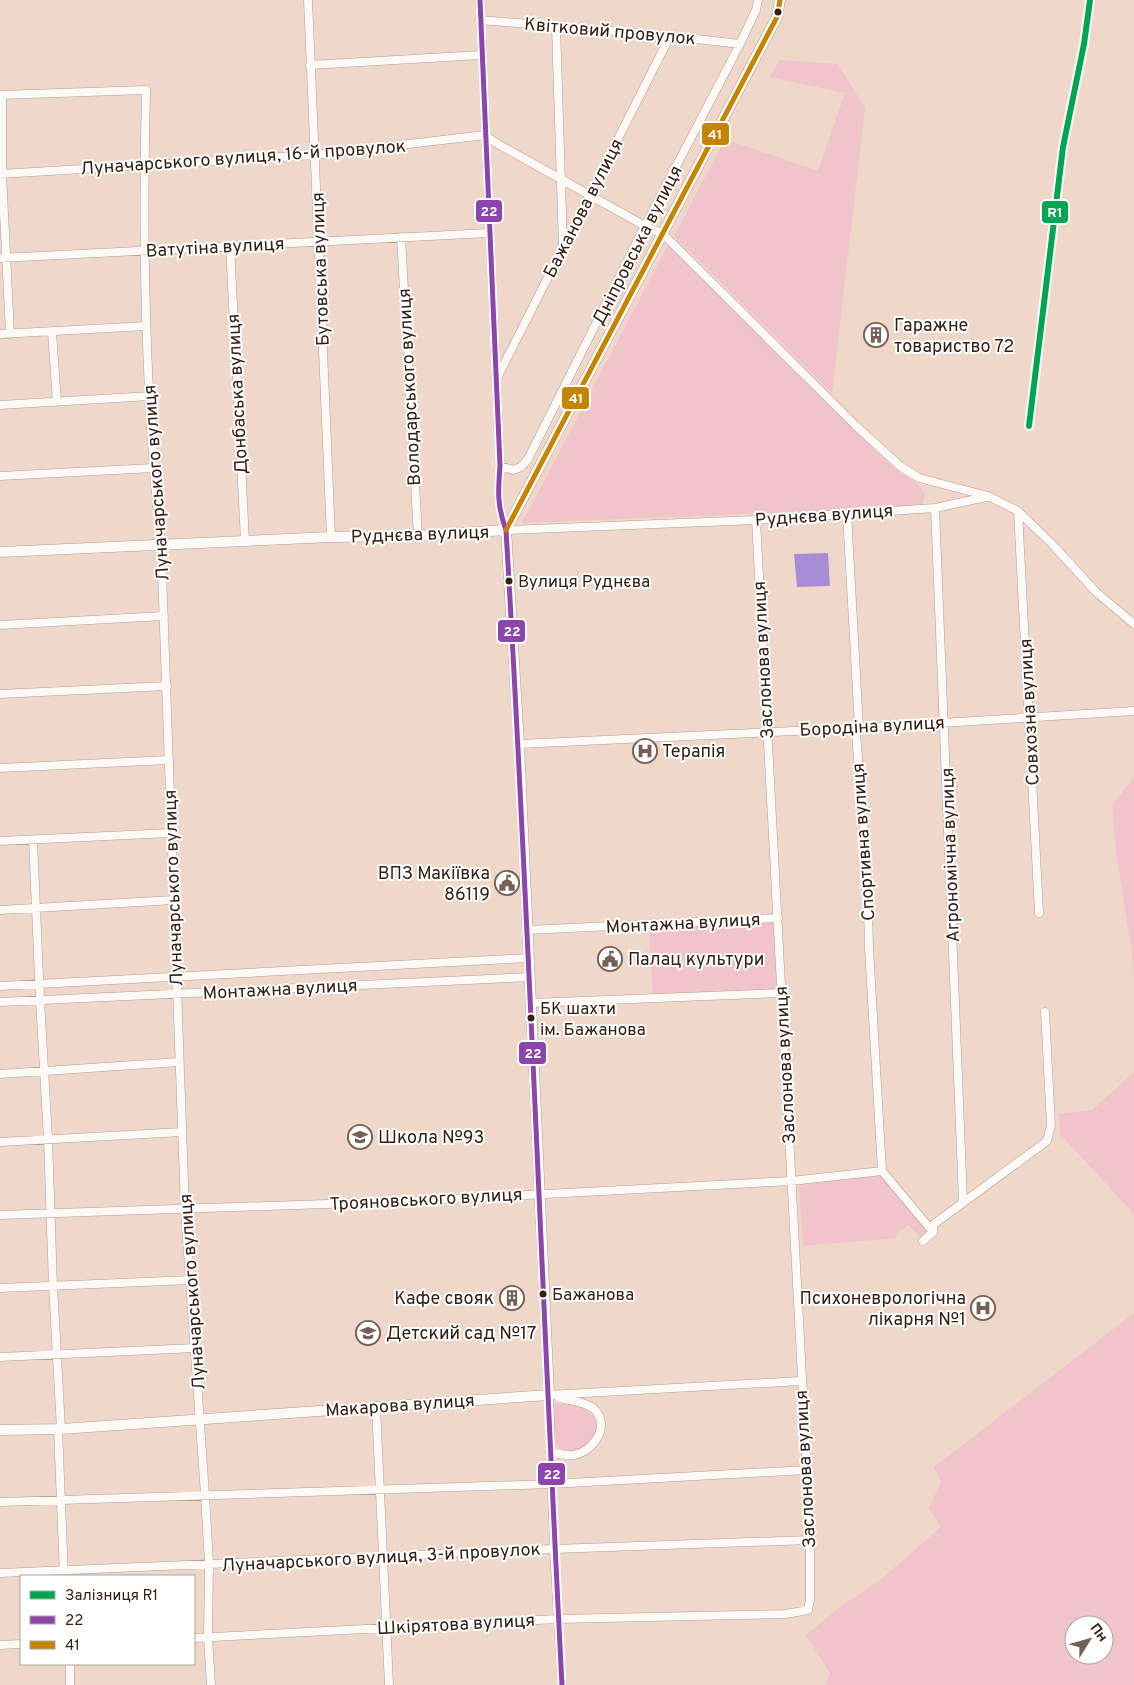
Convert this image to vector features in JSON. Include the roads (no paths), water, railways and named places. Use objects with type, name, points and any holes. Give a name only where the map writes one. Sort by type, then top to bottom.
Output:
[{"type":"street","name":"Бутовська вулиця","points":[[308,0],[331,537]]},
{"type":"street","points":[[480,0],[500,466],[498,496],[506,530],[519,744],[549,1395],[551,1484],[562,1685]]},
{"type":"street","name":"Дніпровська вулиця","points":[[500,466],[513,470],[521,467],[528,459],[645,226],[740,44],[756,10],[758,0]]},
{"type":"street","name":"Дніпровська вулиця","points":[[506,530],[777,17],[780,0]]},
{"type":"street","name":"Квітковий провулок","points":[[480,20],[670,36],[740,44]]},
{"type":"street","points":[[556,26],[559,178],[563,248]]},
{"type":"street","name":"Бажанова вулиця","points":[[496,380],[670,36]]},
{"type":"street","points":[[310,66],[482,55]]},
{"type":"street","name":"Луначарського вулиця","points":[[1,95],[146,90],[144,166],[146,326],[153,468],[162,545],[185,1209],[209,1564],[208,1637],[211,1685]]},
{"type":"street","points":[[1,95],[3,258],[10,334]]},
{"type":"street","points":[[485,135],[496,143],[645,226],[663,234],[855,425],[900,466],[919,478],[988,496],[1018,511],[1053,545],[1096,592],[1134,624]]},
{"type":"street","name":"Луначарського вулиця, 16-й провулок","points":[[1,174],[315,155],[485,135]]},
{"type":"street","name":"Ватутіна вулиця","points":[[3,258],[489,233]]},
{"type":"street","name":"Володарського вулиця","points":[[401,238],[418,536]]},
{"type":"street","name":"Донбаська вулиця","points":[[230,246],[245,541]]},
{"type":"street","points":[[0,334],[146,326]]},
{"type":"street","points":[[52,332],[57,402]]},
{"type":"street","points":[[0,405],[150,396]]},
{"type":"street","points":[[0,476],[153,468]]},
{"type":"street","name":"Руднєва вулиця","points":[[0,552],[331,537],[418,536],[506,530],[756,520],[935,508],[988,496]]},
{"type":"street","name":"Агрономічна вулиця","points":[[935,508],[963,1201]]},
{"type":"street","name":"Совхозна вулиця","points":[[1018,511],[1039,913]]},
{"type":"street","name":"Спортивна вулиця","points":[[847,514],[859,728],[856,734],[867,872],[869,948],[882,1171]]},
{"type":"street","name":"Заслонова вулиця","points":[[756,520],[810,1540],[810,1600],[808,1610]]},
{"type":"street","points":[[0,626],[164,616]]},
{"type":"street","points":[[0,694],[167,686]]},
{"type":"street","name":"Бородіна вулиця","points":[[519,744],[859,728],[1134,711]]},
{"type":"street","points":[[0,768],[169,760]]},
{"type":"street","points":[[0,841],[172,833]]},
{"type":"street","points":[[33,840],[48,1140],[64,1573]]},
{"type":"street","points":[[0,910],[174,900]]},
{"type":"street","name":"Монтажна вулиця","points":[[528,930],[778,918]]},
{"type":"street","name":"Монтажна вулиця","points":[[0,986],[529,958]]},
{"type":"street","name":"Монтажна вулиця","points":[[0,1002],[177,994],[213,995],[530,977]]},
{"type":"street","points":[[531,1003],[781,993]]},
{"type":"street","points":[[924,1241],[933,1232],[934,1224],[1047,1141],[1051,1126],[1045,1012]]},
{"type":"street","points":[[0,1074],[179,1062]]},
{"type":"street","points":[[0,1142],[182,1132]]},
{"type":"street","points":[[882,1171],[933,1232]]},
{"type":"street","name":"Трояновського вулиця","points":[[0,1215],[413,1201],[791,1181],[882,1171]]},
{"type":"street","points":[[0,1288],[191,1280]]},
{"type":"street","points":[[0,1357],[195,1348]]},
{"type":"street","name":"Макарова вулиця","points":[[0,1430],[60,1429],[376,1406],[801,1381]]},
{"type":"street","points":[[549,1395],[591,1406],[600,1418],[601,1426],[597,1440],[585,1451],[568,1456],[550,1452]]},
{"type":"street","points":[[376,1406],[389,1685]]},
{"type":"street","points":[[0,1502],[551,1484],[806,1470]]},
{"type":"street","name":"Луначарського вулиця, 3-й провулок","points":[[0,1572],[64,1573],[209,1564],[810,1540]]},
{"type":"street","name":"Шкірятова вулиця","points":[[195,1638],[558,1619],[786,1614],[808,1610]]},
{"type":"street","points":[[0,1645],[20,1644]]},
{"type":"street","points":[[70,1665],[70,1685]]},
{"type":"rail line","name":"R1","points":[[1029,426],[1063,147],[1084,44],[1090,0]]},
{"type":"place","name":"Гаражне товариство 72","points":[[876,335]]},
{"type":"place","name":"Вулиця Руднєва","points":[[509,581]]},
{"type":"place","name":"Терапія","points":[[645,751]]},
{"type":"place","name":"ВПЗ Макіївка 86119","points":[[507,883]]},
{"type":"place","name":"Палац культури","points":[[610,959]]},
{"type":"place","name":"БК шахти ім. Бажанова","points":[[531,1018]]},
{"type":"place","name":"Школа №93","points":[[360,1137]]},
{"type":"place","name":"Бажанова","points":[[543,1294]]},
{"type":"place","name":"Кафе свояк","points":[[512,1298]]},
{"type":"place","name":"Психоневрологічна лікарня №1","points":[[983,1308]]},
{"type":"place","name":"Детский сад №17","points":[[368,1333]]}]
